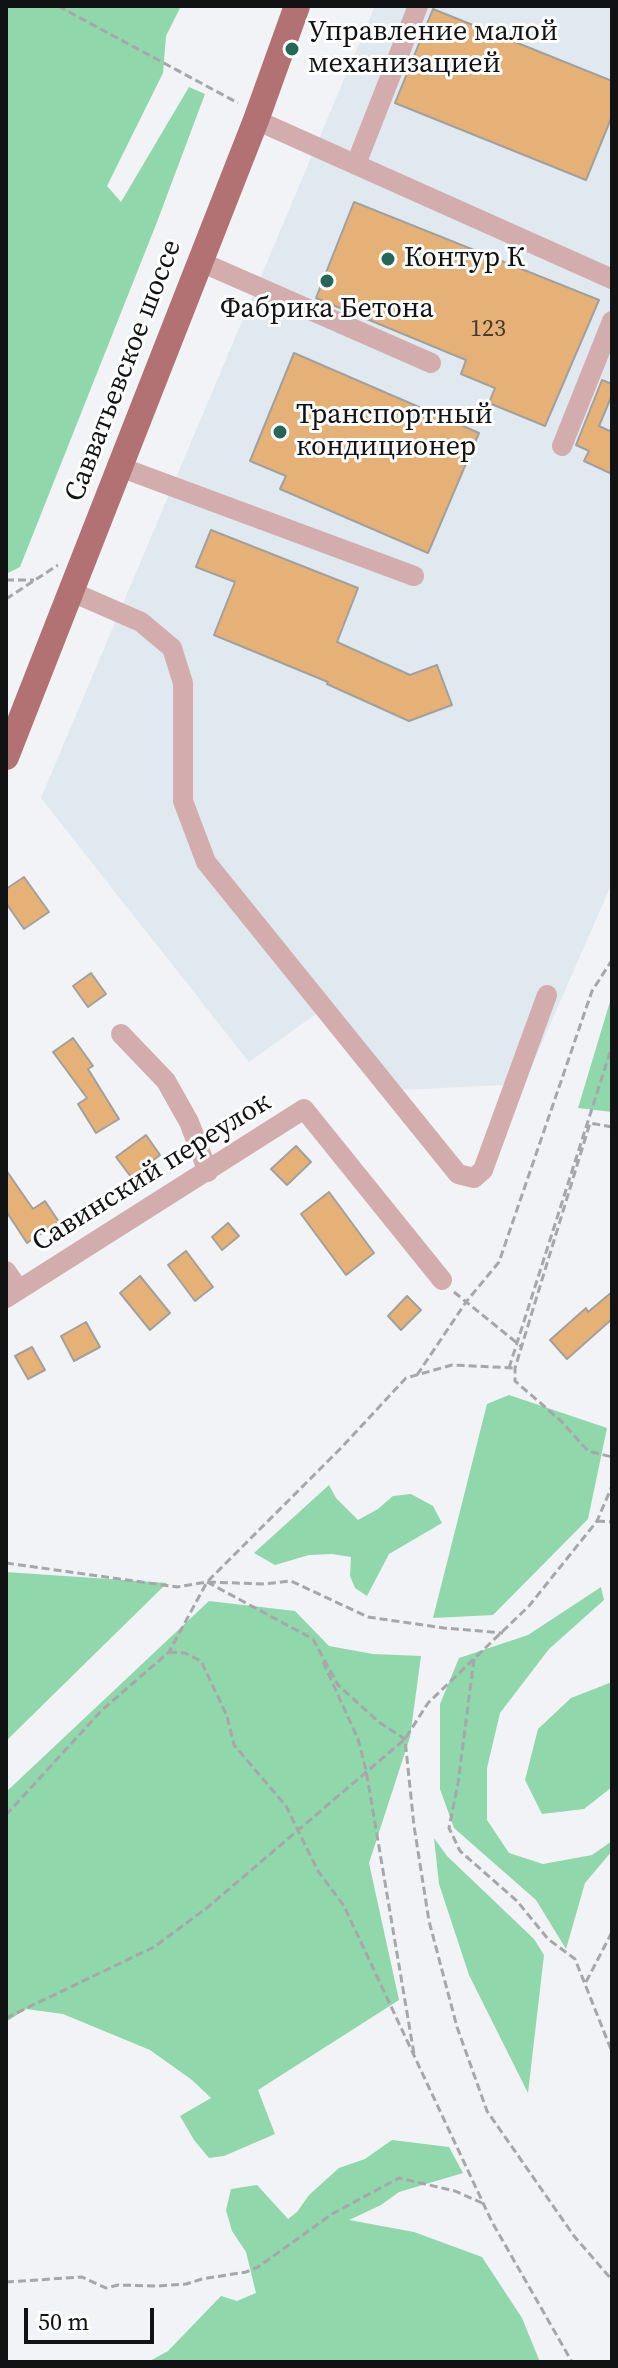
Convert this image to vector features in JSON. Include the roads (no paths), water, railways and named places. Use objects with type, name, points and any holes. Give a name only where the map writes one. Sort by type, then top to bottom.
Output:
[{"type":"main road","name":"Савватьевское шоссе","points":[[6,757],[201,262],[297,6]]},
{"type":"street","points":[[356,164],[418,6]]},
{"type":"street","points":[[257,117],[612,279]]},
{"type":"street","points":[[201,262],[431,363]]},
{"type":"street","points":[[562,446],[612,321]]},
{"type":"street","points":[[120,467],[414,576]]},
{"type":"street","points":[[72,592],[141,622],[172,648],[183,683],[183,801],[206,862],[458,1174],[474,1178],[483,1170],[547,995]]},
{"type":"street","points":[[121,1034],[166,1081],[189,1122],[208,1172]]},
{"type":"street","name":"Савинский переулок","points":[[13,1294],[304,1109],[442,1280]]},
{"type":"street","points":[[6,1271],[13,1294]]},
{"type":"place","name":"Управление малой механизацией","points":[[292,49]]},
{"type":"place","name":"Контур К","points":[[388,259]]},
{"type":"place","name":"Фабрика Бетона","points":[[327,281]]},
{"type":"place","name":"Транспортный кондиционер","points":[[280,432]]}]
